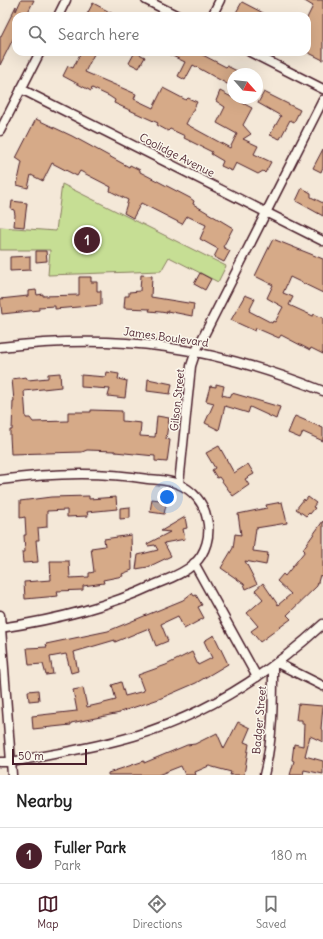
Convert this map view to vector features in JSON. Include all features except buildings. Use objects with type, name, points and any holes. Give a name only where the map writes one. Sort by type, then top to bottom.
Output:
[{"type":"street","points":[[60,12],[66,0]]},
{"type":"street","points":[[146,0],[170,12]]},
{"type":"street","points":[[214,12],[220,0]]},
{"type":"street","points":[[0,132],[38,56]]},
{"type":"street","points":[[258,56],[323,89]]},
{"type":"street","name":"Coolidge Avenue","points":[[21,89],[323,241]]},
{"type":"street","name":"Gilson Street","points":[[179,484],[191,366],[196,351],[323,100]]},
{"type":"street","name":"James Boulevard","points":[[0,347],[41,342],[92,340],[142,343],[196,351],[231,359],[279,373],[323,391]]},
{"type":"street","points":[[0,480],[43,475],[85,473],[127,476],[179,484],[200,501],[206,513],[209,525],[206,546],[194,563],[170,579],[94,609],[0,628]]},
{"type":"street","points":[[194,563],[257,677]]},
{"type":"street","points":[[0,615],[12,775]]},
{"type":"street","points":[[0,762],[12,762],[94,747],[134,736],[174,722],[212,704],[257,677],[323,624]]},
{"type":"street","points":[[275,664],[323,686]]},
{"type":"street","name":"Badger Street","points":[[264,775],[271,736],[275,664]]},
{"type":"green space","points":[[62,184],[226,266],[218,282],[169,257],[161,271],[48,275],[50,250],[0,250],[0,227],[56,231]]},
{"type":"place","name":"Fuller Park","points":[[87,240]]}]
